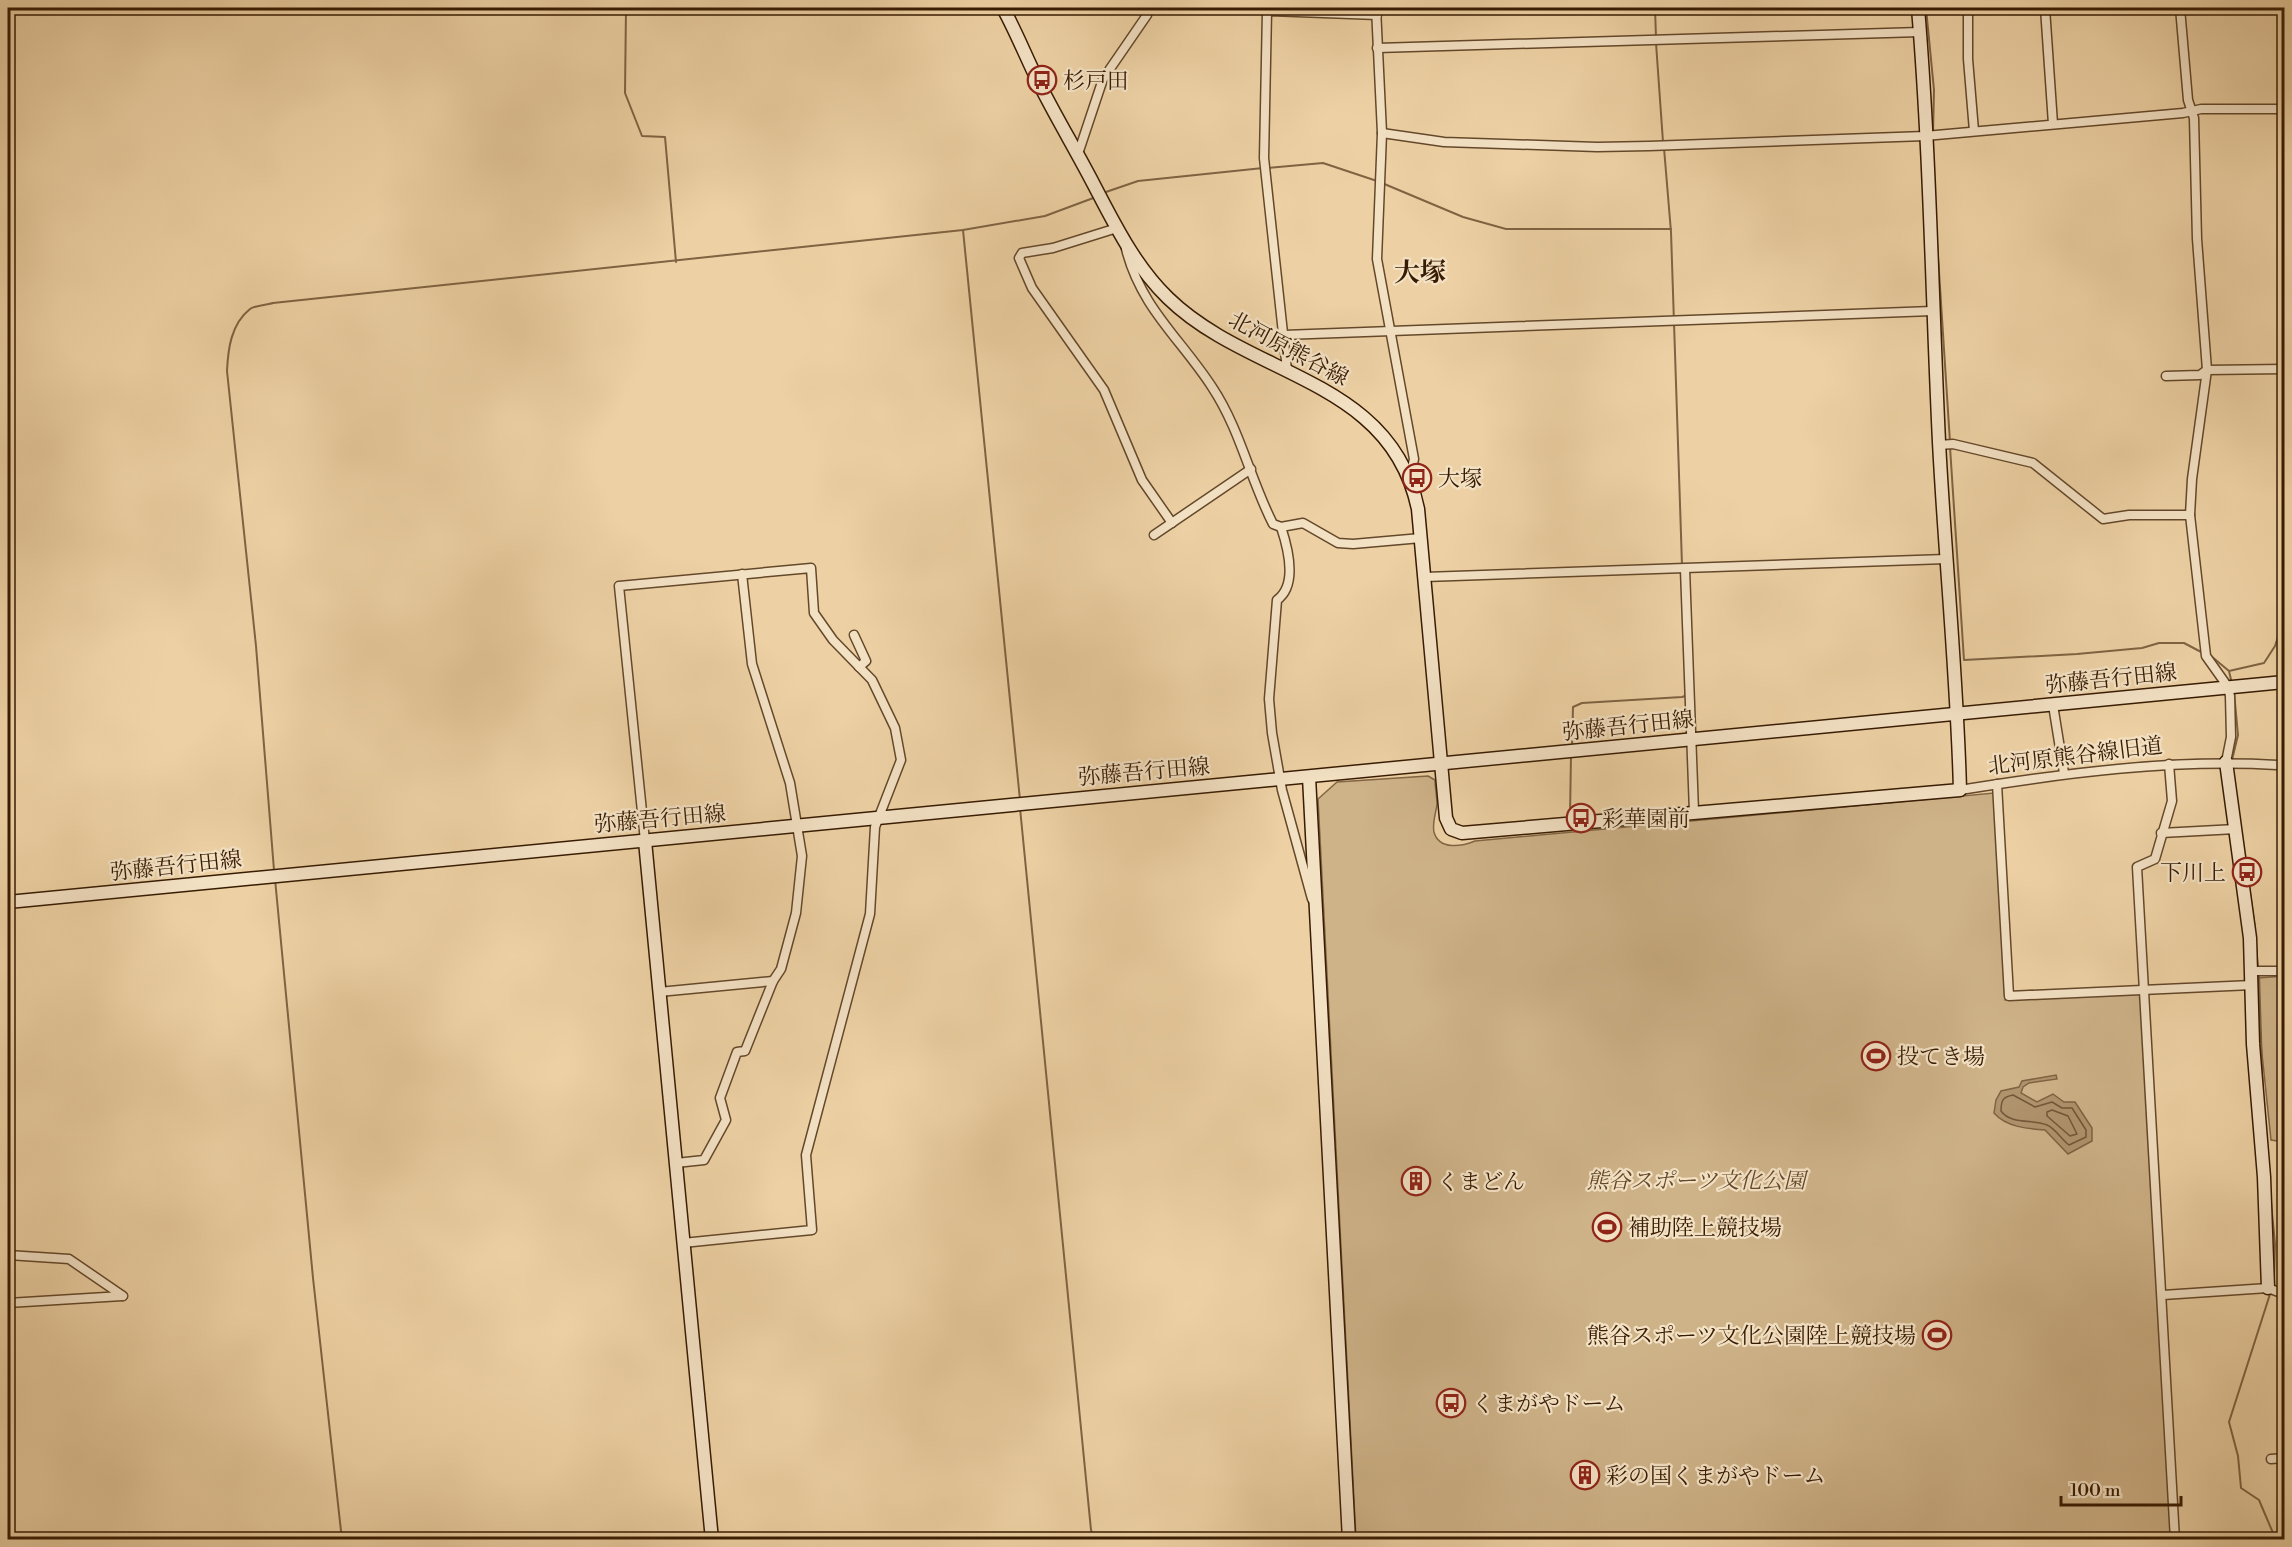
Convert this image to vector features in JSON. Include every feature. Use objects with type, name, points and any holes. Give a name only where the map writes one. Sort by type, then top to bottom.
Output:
[{"type":"street","name":"北河原熊谷線","points":[[1003,8],[1044,93],[1123,240],[1154,282],[1177,305],[1212,330],[1362,413],[1391,444],[1410,478],[1418,509],[1441,765]]},
{"type":"street","points":[[1078,154],[1103,79],[1147,15],[1148,8]]},
{"type":"street","points":[[1918,8],[1925,86],[1932,310],[1946,559],[1958,713],[1960,790]]},
{"type":"street","points":[[1968,8],[1968,59],[1974,131]]},
{"type":"street","points":[[2045,8],[2053,124]]},
{"type":"street","points":[[2180,8],[2191,111],[2194,118],[2197,239],[2207,370],[2192,479],[2190,515],[2206,656],[2228,687],[2231,738],[2226,762],[2250,938],[2253,1044],[2265,1187],[2268,1288]]},
{"type":"street","points":[[1287,370],[1264,158],[1266,11],[1377,11],[1382,133],[1377,259],[1414,459],[1410,478]]},
{"type":"street","points":[[1377,48],[1920,32]]},
{"type":"street","points":[[1382,133],[1444,142],[1597,147],[1649,146],[1925,136],[2191,111],[2284,109]]},
{"type":"street","points":[[1117,228],[1053,248],[1022,253],[1019,258],[1032,288],[1104,390],[1142,480],[1172,523]]},
{"type":"street","points":[[1123,240],[1129,262],[1149,306],[1212,386],[1233,423],[1273,524],[1281,527],[1303,523],[1338,543],[1353,544],[1421,538]]},
{"type":"street","points":[[1284,335],[1932,310]]},
{"type":"street","points":[[2166,376],[2200,375],[2207,370],[2284,369]]},
{"type":"street","points":[[1939,445],[1953,444],[2033,463],[2103,519],[2129,515],[2190,515]]},
{"type":"street","points":[[1154,535],[1251,469]]},
{"type":"street","points":[[1281,527],[1288,557],[1288,585],[1285,594],[1277,600],[1269,699],[1272,733],[1297,850],[1316,909]]},
{"type":"street","points":[[1425,577],[1946,559]]},
{"type":"street","points":[[683,1243],[812,1230],[806,1155],[870,914],[875,827],[901,760],[895,728],[872,680],[833,640],[814,613],[811,568],[619,586],[645,841],[683,1243],[712,1539]]},
{"type":"street","points":[[1684,568],[1694,812]]},
{"type":"street","points":[[676,1163],[704,1160],[726,1120],[720,1098],[737,1052],[745,1051],[773,981],[781,969],[796,913],[802,856],[799,826],[790,783],[752,664],[742,574]]},
{"type":"street","points":[[854,635],[866,661],[859,667]]},
{"type":"street","name":"弥藤吾行田線","points":[[8,902],[2284,682]]},
{"type":"street","points":[[2053,705],[2064,773]]},
{"type":"street","name":"北河原熊谷線旧道","points":[[1441,765],[1448,824],[1451,829],[1462,833],[1960,790],[2064,773],[2169,764],[2226,762],[2282,764]]},
{"type":"street","points":[[2169,764],[2172,801],[2161,832],[2155,859],[2137,867],[2175,1539]]},
{"type":"street","points":[[1309,777],[1349,1539]]},
{"type":"street","points":[[1997,784],[2009,996],[2252,985]]},
{"type":"street","points":[[2161,832],[2236,829]]},
{"type":"street","points":[[2252,971],[2284,971]]},
{"type":"street","points":[[659,992],[773,981]]},
{"type":"street","points":[[8,1255],[69,1259],[123,1296],[8,1303]]},
{"type":"street","points":[[2163,1295],[2268,1288],[2284,1294]]},
{"type":"street","points":[[2271,1459],[2284,1458]]},
{"type":"green space","name":"熊谷スポーツ文化公園","points":[[1428,776],[1435,780],[1437,804],[1434,832],[1441,842],[1452,846],[1475,841],[1994,793],[2005,1000],[2143,992],[2173,1539],[1356,1539],[1318,799],[1337,782]]},
{"type":"green space","points":[[2284,976],[2284,1142],[2271,1140],[2261,1044],[2258,978]]},
{"type":"water","points":[[2056,1075],[2057,1079],[2029,1083],[2023,1087],[2021,1093],[2037,1102],[2053,1094],[2064,1102],[2075,1102],[2092,1128],[2092,1141],[2068,1154],[2045,1130],[2011,1124],[1994,1113],[1996,1100],[2001,1091],[2019,1087],[2022,1081]]},
{"type":"waterway","points":[[626,8],[625,93],[642,136],[665,137],[676,262]]},
{"type":"waterway","points":[[1655,8],[1656,38]]},
{"type":"waterway","points":[[1926,8],[1934,90],[1933,133]]},
{"type":"waterway","points":[[1656,43],[1663,142]]},
{"type":"waterway","points":[[1664,148],[1671,232],[1682,565]]},
{"type":"waterway","points":[[1268,168],[1323,163],[1377,181]]},
{"type":"waterway","points":[[1103,193],[1138,181],[1263,168]]},
{"type":"waterway","points":[[1382,183],[1463,217],[1506,229],[1671,229]]},
{"type":"waterway","points":[[274,870],[256,646],[227,371],[232,337],[239,322],[250,309],[273,303],[963,230],[1045,216],[1096,197]]},
{"type":"waterway","points":[[963,230],[1020,800]]},
{"type":"waterway","points":[[1937,241],[1950,442]]},
{"type":"waterway","points":[[1950,447],[1964,660],[2077,654],[2142,648],[2159,643],[2184,643],[2203,653]]},
{"type":"waterway","points":[[2229,671],[2264,663],[2275,646],[2284,619]]},
{"type":"waterway","points":[[2211,656],[2229,671],[2232,684]]},
{"type":"waterway","points":[[1572,747],[1573,707],[1582,703],[1682,697],[1685,696],[1686,690]]},
{"type":"waterway","points":[[2232,760],[2238,735],[2234,692]]},
{"type":"waterway","points":[[1570,816],[1571,755]]},
{"type":"waterway","points":[[1020,808],[1091,1530],[1095,1540]]},
{"type":"waterway","points":[[275,879],[313,1278],[342,1540]]},
{"type":"waterway","points":[[2250,893],[2255,929]]},
{"type":"waterway","points":[[2256,944],[2258,968]]},
{"type":"waterway","points":[[2259,974],[2263,1097]]},
{"type":"waterway","points":[[2270,1192],[2275,1244],[2274,1279]]},
{"type":"waterway","points":[[2271,1291],[2229,1422],[2238,1456],[2241,1488],[2259,1500],[2276,1540]]},
{"type":"place","name":"杉戸田","points":[[1042,80]]},
{"type":"place","name":"大塚","points":[[1417,478]]},
{"type":"place","name":"彩華園前","points":[[1581,818]]},
{"type":"place","name":"下川上","points":[[2247,872]]},
{"type":"place","name":"投てき場","points":[[1876,1056]]},
{"type":"place","name":"くまどん","points":[[1416,1181]]},
{"type":"place","name":"補助陸上競技場","points":[[1607,1227]]},
{"type":"place","name":"熊谷スポーツ文化公園陸上競技場","points":[[1937,1335]]},
{"type":"place","name":"くまがやドーム","points":[[1451,1403]]},
{"type":"place","name":"彩の国くまがやドーム","points":[[1585,1475]]},
{"type":"district","name":"大塚","points":[[1420,272]]}]
